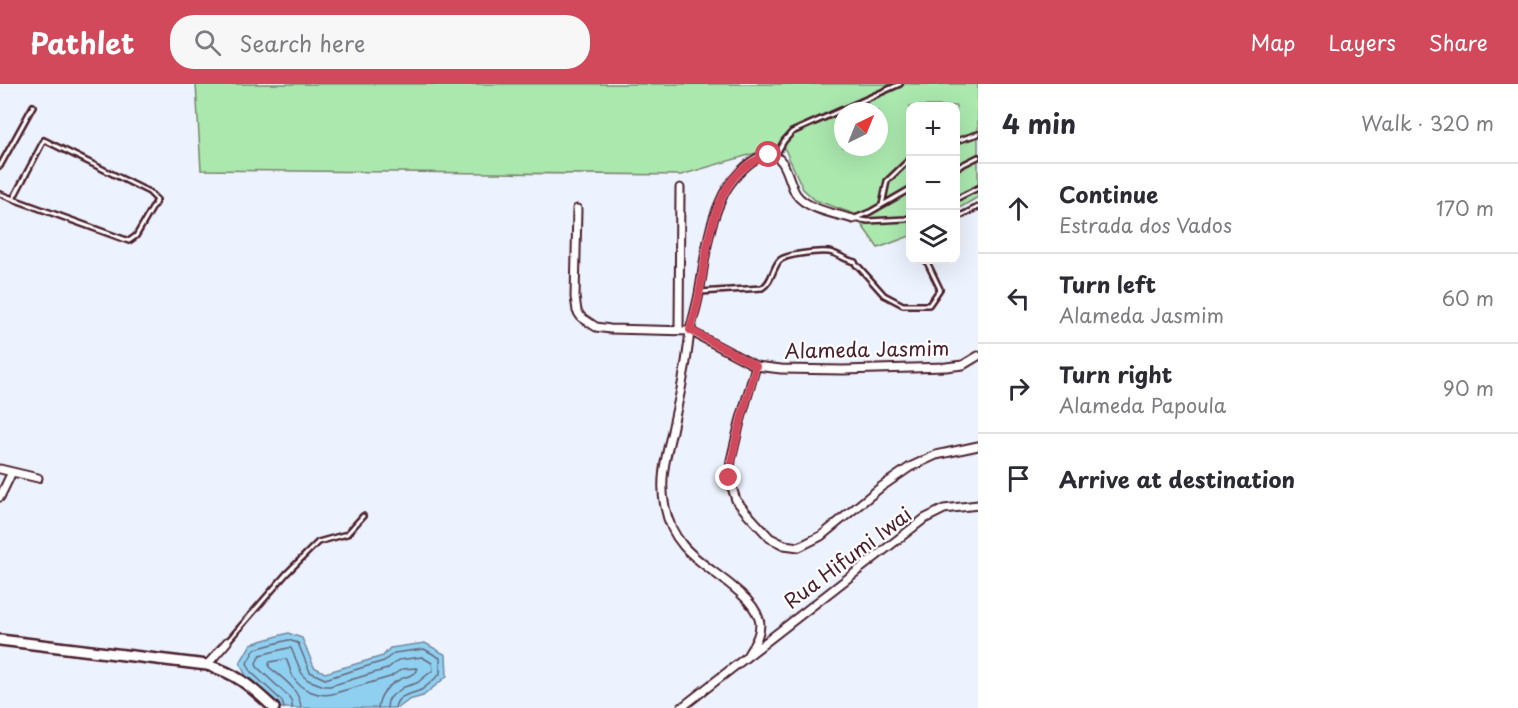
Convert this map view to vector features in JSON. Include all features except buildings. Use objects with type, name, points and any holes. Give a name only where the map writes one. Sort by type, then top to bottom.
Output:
[{"type":"street","points":[[747,656],[759,630],[760,620],[754,609],[747,599],[681,545],[673,533],[664,505],[665,461],[685,371],[690,330],[700,292],[709,237],[721,197],[729,185],[748,165],[769,155],[781,160],[800,200],[808,205],[853,219]]},
{"type":"street","points":[[680,188],[680,330]]},
{"type":"street","points":[[577,209],[575,297],[577,311],[581,317],[596,327],[610,329],[690,330]]},
{"type":"street","name":"Alameda Jasmim","points":[[690,330],[756,366],[843,370],[946,367],[963,365],[978,356]]},
{"type":"street","points":[[756,366],[740,422],[729,478],[736,500],[745,512],[770,538],[784,545],[799,546],[821,536],[881,487],[910,467],[936,455],[978,446]]},
{"type":"street","points":[[0,469],[38,478]]},
{"type":"street","points":[[0,497],[12,472]]},
{"type":"street","name":"Rua Hifumi Iwai","points":[[681,708],[924,519],[944,509],[978,505]]},
{"type":"street","points":[[0,640],[207,665],[239,678],[274,708]]},
{"type":"street","points":[[207,665],[227,642]]},
{"type":"lane","points":[[776,156],[792,132],[900,84]]},
{"type":"lane","points":[[0,166],[33,106]]},
{"type":"lane","points":[[960,140],[978,134]]},
{"type":"lane","points":[[0,194],[14,200],[129,241],[136,236],[157,200],[149,192],[44,140],[14,200]]},
{"type":"lane","points":[[960,166],[978,157]]},
{"type":"lane","points":[[882,205],[887,181],[906,163]]},
{"type":"lane","points":[[960,197],[978,188]]},
{"type":"lane","points":[[853,219],[906,191]]},
{"type":"lane","points":[[960,216],[978,207]]},
{"type":"lane","points":[[853,219],[868,221],[906,219]]},
{"type":"lane","points":[[700,292],[762,288],[767,285],[780,260],[789,255],[830,252],[847,261],[855,262],[884,295],[903,305],[929,305],[940,289],[928,264]]},
{"type":"lane","points":[[227,642],[287,573],[318,542],[347,534],[363,516]]},
{"type":"green space","points":[[196,84],[978,84],[978,197],[960,208],[960,102],[906,102],[906,238],[878,248],[854,214],[815,200],[803,189],[783,145],[681,175],[201,170]]},
{"type":"water","points":[[288,633],[302,638],[314,667],[325,673],[383,656],[390,648],[425,643],[446,655],[447,676],[423,696],[409,700],[398,708],[281,708],[246,676],[240,663],[251,644]]},
{"type":"route","points":[[729,478],[740,422],[756,366],[690,330],[700,292],[709,237],[721,197],[740,172],[756,160],[769,155]]}]
